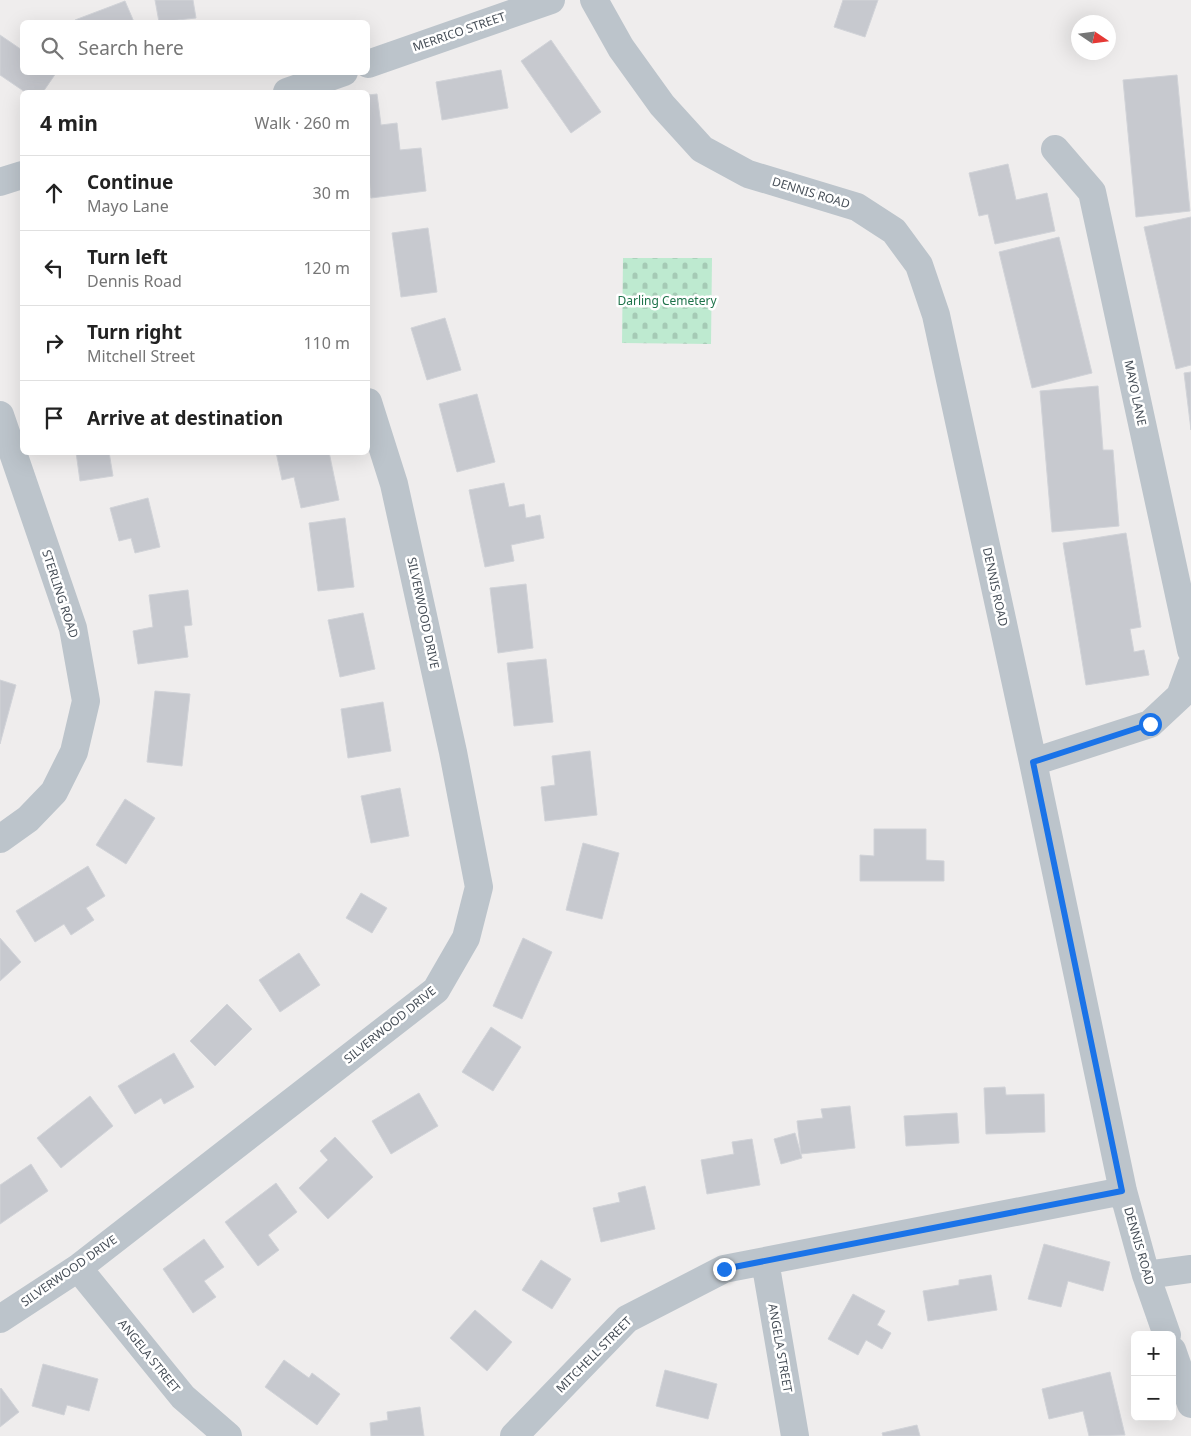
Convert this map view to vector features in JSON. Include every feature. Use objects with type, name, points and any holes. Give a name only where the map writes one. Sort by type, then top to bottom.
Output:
[{"type":"street","name":"MERRICO STREET","points":[[370,63],[550,0]]},
{"type":"street","name":"DENNIS ROAD","points":[[594,0],[621,48],[662,105],[702,149],[748,174],[857,207],[894,231],[919,265],[936,315],[1033,762],[1122,1191],[1146,1275],[1166,1331]]},
{"type":"street","points":[[293,90],[335,75]]},
{"type":"street","name":"MAYO LANE","points":[[1055,148],[1092,192],[1191,650]]},
{"type":"street","points":[[0,182],[20,177]]},
{"type":"street","name":"SILVERWOOD DRIVE","points":[[0,1319],[78,1268],[436,990],[466,938],[479,887],[454,752],[394,484],[370,408]]},
{"type":"street","name":"STERLING ROAD","points":[[0,418],[73,628],[86,701],[74,752],[54,792],[28,819],[0,839]]},
{"type":"street","points":[[1033,762],[1150,724],[1180,696],[1191,666]]},
{"type":"street","name":"MITCHELL STREET","points":[[514,1436],[627,1319],[724,1269],[1122,1191]]},
{"type":"street","name":"ANGELA STREET","points":[[764,1261],[795,1436]]},
{"type":"street","name":"ANGELA STREET","points":[[78,1268],[183,1397],[228,1436]]},
{"type":"street","points":[[1146,1275],[1191,1269]]},
{"type":"street","points":[[1176,1361],[1191,1404]]},
{"type":"green space","name":"Darling Cemetery","points":[[623,258],[712,258],[711,344],[622,343]]},
{"type":"building","points":[[155,0],[193,0],[196,18],[159,20]]},
{"type":"building","points":[[843,0],[878,0],[865,37],[834,27]]},
{"type":"building","points":[[125,1],[133,20],[75,20]]},
{"type":"building","points":[[0,35],[20,49],[20,75],[55,75],[44,90],[22,90],[0,75]]},
{"type":"building","points":[[551,40],[601,112],[571,133],[521,61]]},
{"type":"building","points":[[501,70],[508,108],[442,120],[436,82]]},
{"type":"building","points":[[1177,75],[1190,211],[1136,217],[1123,80]]},
{"type":"building","points":[[377,94],[381,125],[397,123],[400,150],[421,148],[426,191],[371,198],[370,95]]},
{"type":"building","points":[[1008,164],[1016,200],[1047,193],[1055,231],[995,244],[988,214],[979,216],[969,173]]},
{"type":"building","points":[[1191,217],[1191,365],[1176,369],[1144,227]]},
{"type":"building","points":[[428,228],[437,292],[401,297],[392,233]]},
{"type":"building","points":[[1059,237],[1092,373],[1032,388],[999,252]]},
{"type":"building","points":[[445,318],[461,370],[427,380],[411,328]]},
{"type":"building","points":[[1191,372],[1191,430],[1184,373]]},
{"type":"building","points":[[1098,386],[1103,450],[1113,450],[1119,526],[1052,532],[1040,391]]},
{"type":"building","points":[[477,394],[495,462],[457,472],[439,404]]},
{"type":"building","points":[[76,455],[110,455],[113,476],[80,481]]},
{"type":"building","points":[[277,455],[330,455],[339,500],[301,508],[294,477],[282,480]]},
{"type":"building","points":[[504,483],[509,507],[524,504],[526,518],[540,515],[544,538],[511,545],[514,561],[485,567],[469,490]]},
{"type":"building","points":[[148,498],[160,547],[135,553],[131,538],[119,541],[110,508]]},
{"type":"building","points":[[345,518],[354,587],[318,591],[309,523]]},
{"type":"building","points":[[1126,533],[1141,627],[1130,629],[1134,652],[1144,650],[1149,675],[1086,685],[1063,543]]},
{"type":"building","points":[[526,584],[533,648],[498,653],[490,588]]},
{"type":"building","points":[[188,590],[192,625],[184,626],[188,657],[138,664],[133,631],[153,627],[149,595]]},
{"type":"building","points":[[363,613],[375,669],[340,677],[328,620]]},
{"type":"building","points":[[546,659],[553,722],[514,726],[507,663]]},
{"type":"building","points":[[0,680],[16,685],[0,744]]},
{"type":"building","points":[[155,691],[190,694],[182,766],[147,762]]},
{"type":"building","points":[[383,702],[391,751],[348,758],[341,709]]},
{"type":"building","points":[[590,751],[597,815],[545,821],[541,787],[555,785],[552,756]]},
{"type":"building","points":[[400,788],[409,836],[371,843],[361,796]]},
{"type":"building","points":[[125,799],[155,818],[126,864],[96,845]]},
{"type":"building","points":[[874,829],[926,829],[926,860],[944,861],[944,881],[860,881],[860,855],[874,856]]},
{"type":"building","points":[[583,843],[619,853],[602,919],[566,910]]},
{"type":"building","points":[[88,866],[105,896],[86,908],[94,920],[71,935],[64,924],[35,942],[16,911]]},
{"type":"building","points":[[361,893],[387,908],[372,933],[346,918]]},
{"type":"building","points":[[0,938],[21,962],[0,981]]},
{"type":"building","points":[[523,938],[552,952],[522,1019],[493,1006]]},
{"type":"building","points":[[299,953],[320,985],[280,1012],[259,980]]},
{"type":"building","points":[[227,1004],[252,1029],[215,1066],[190,1041]]},
{"type":"building","points":[[491,1027],[521,1047],[493,1091],[462,1072]]},
{"type":"building","points":[[174,1053],[194,1087],[164,1104],[161,1098],[135,1114],[118,1086]]},
{"type":"building","points":[[1005,1087],[1006,1095],[1044,1094],[1045,1132],[986,1134],[984,1088]]},
{"type":"building","points":[[419,1093],[438,1126],[391,1154],[372,1121]]},
{"type":"building","points":[[90,1096],[113,1126],[61,1168],[37,1138]]},
{"type":"building","points":[[850,1106],[855,1148],[801,1154],[797,1121],[823,1118],[821,1109]]},
{"type":"building","points":[[957,1113],[959,1143],[906,1146],[904,1116]]},
{"type":"building","points":[[795,1133],[802,1158],[781,1164],[774,1139]]},
{"type":"building","points":[[335,1137],[373,1177],[328,1219],[299,1188],[328,1160],[320,1151]]},
{"type":"building","points":[[752,1139],[760,1185],[707,1194],[701,1160],[734,1154],[732,1142]]},
{"type":"building","points":[[31,1164],[48,1191],[0,1224],[0,1185]]},
{"type":"building","points":[[276,1183],[297,1212],[268,1235],[279,1250],[258,1266],[225,1222]]},
{"type":"building","points":[[645,1186],[655,1229],[601,1242],[593,1208],[620,1202],[618,1193]]},
{"type":"building","points":[[204,1239],[224,1267],[204,1281],[216,1297],[193,1313],[163,1269]]},
{"type":"building","points":[[1044,1244],[1110,1262],[1103,1291],[1068,1281],[1061,1307],[1028,1299]]},
{"type":"building","points":[[541,1260],[571,1279],[552,1309],[522,1290]]},
{"type":"building","points":[[991,1275],[997,1310],[928,1321],[923,1291],[959,1285],[959,1280]]},
{"type":"building","points":[[853,1294],[885,1311],[877,1325],[891,1333],[882,1349],[866,1340],[858,1355],[828,1339]]},
{"type":"building","points":[[475,1310],[512,1342],[487,1371],[450,1338]]},
{"type":"building","points":[[284,1360],[309,1378],[312,1373],[340,1394],[317,1425],[265,1387]]},
{"type":"building","points":[[43,1364],[98,1379],[89,1411],[67,1405],[64,1415],[32,1406]]},
{"type":"building","points":[[665,1370],[717,1384],[708,1419],[656,1406]]},
{"type":"building","points":[[1110,1372],[1125,1435],[1089,1436],[1083,1411],[1049,1419],[1042,1389]]},
{"type":"building","points":[[0,1389],[19,1412],[0,1427]]},
{"type":"building","points":[[420,1407],[424,1436],[371,1436],[370,1423],[388,1420],[387,1412]]},
{"type":"building","points":[[917,1425],[920,1436],[883,1436],[882,1433]]},
{"type":"route","points":[[724,1269],[1122,1191],[1033,762],[1150,724]]}]
